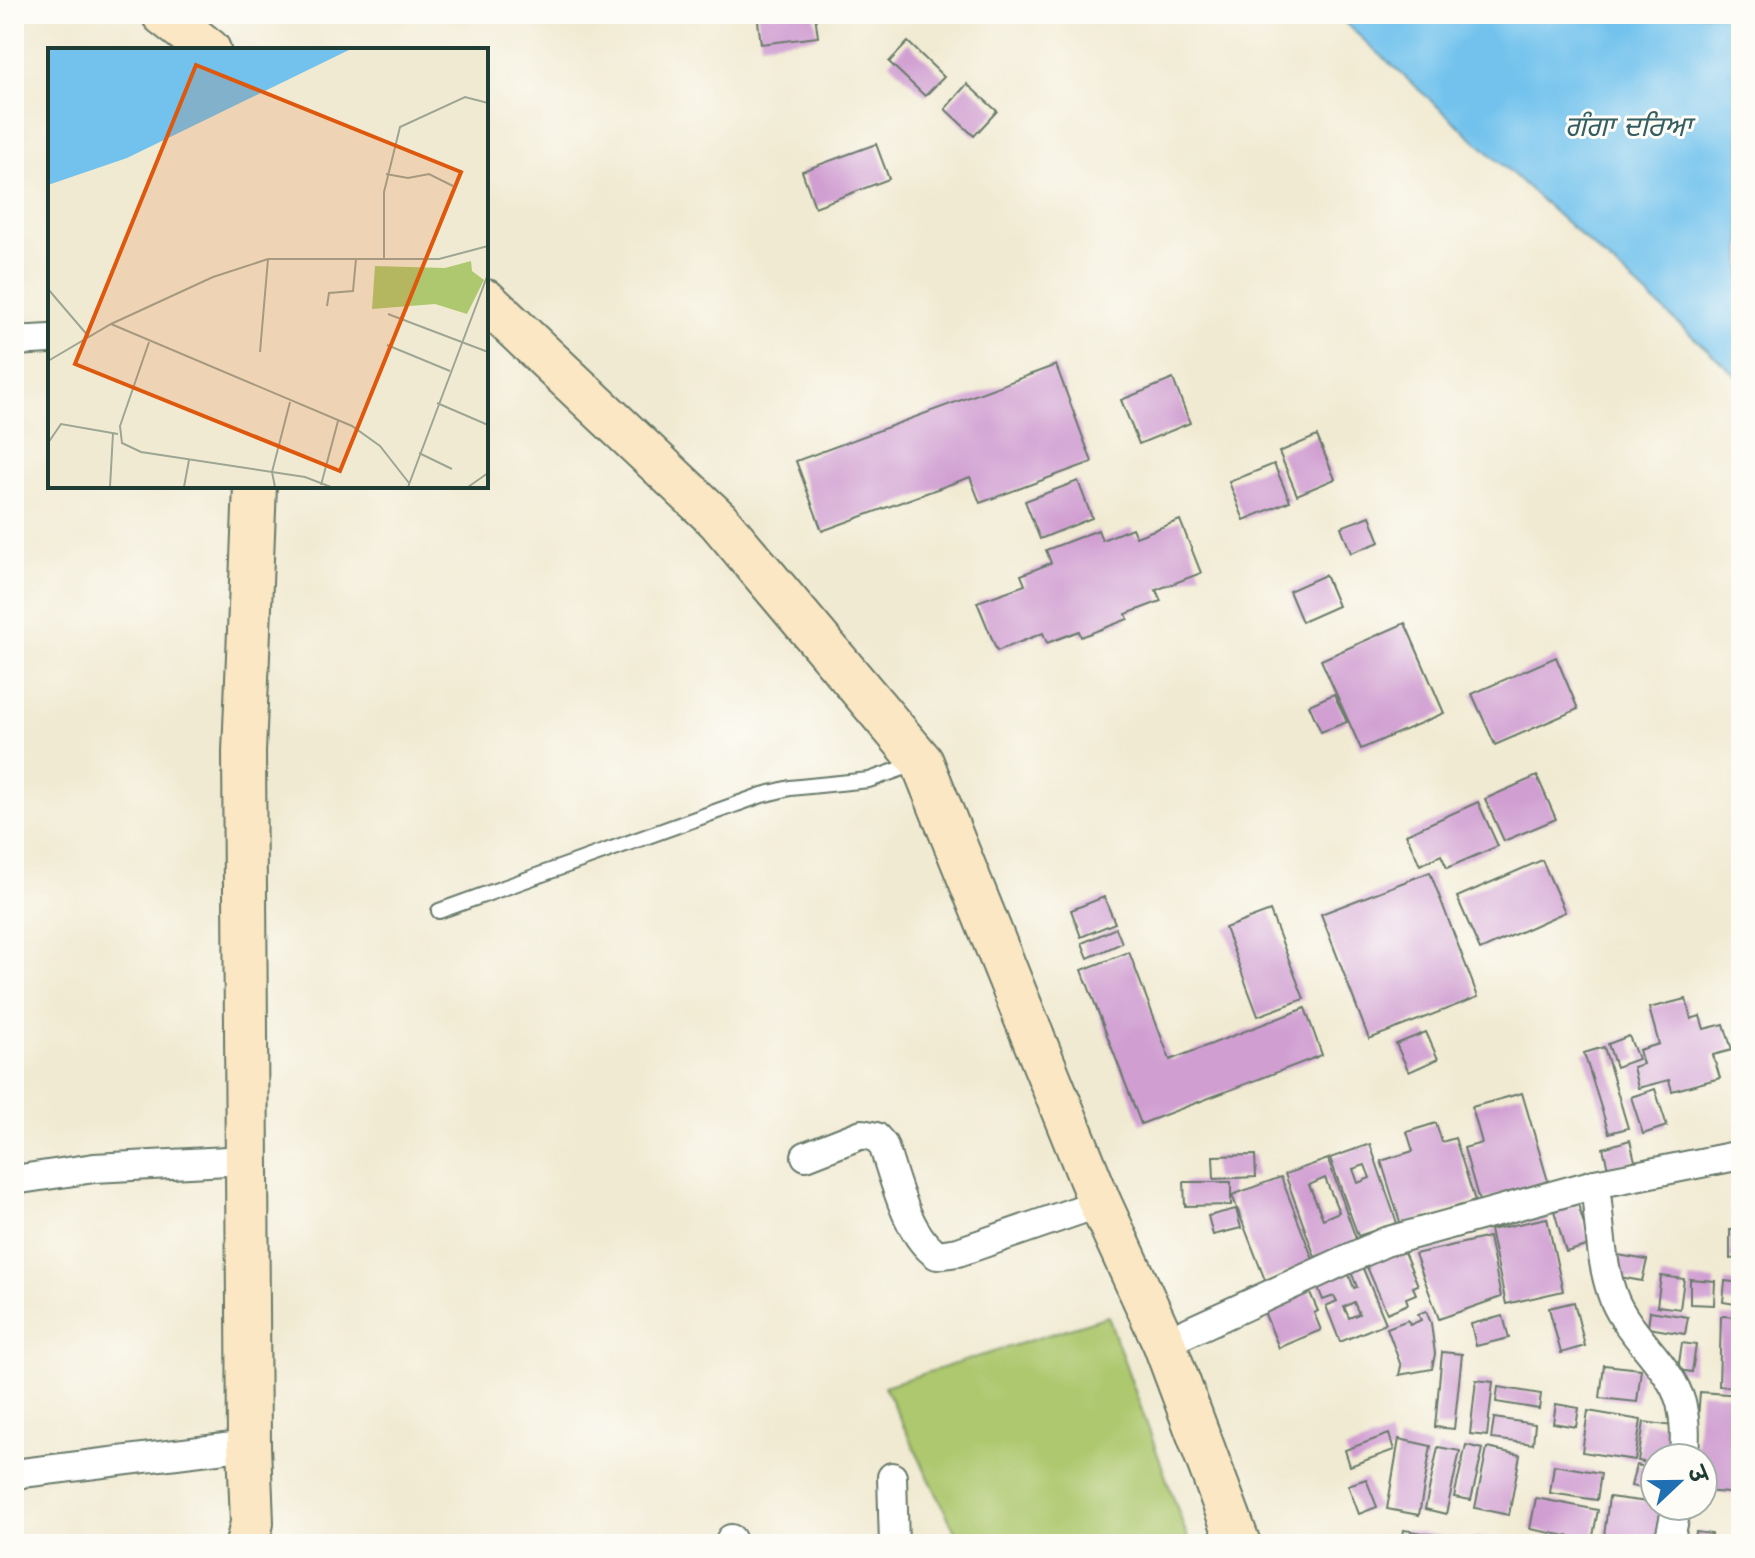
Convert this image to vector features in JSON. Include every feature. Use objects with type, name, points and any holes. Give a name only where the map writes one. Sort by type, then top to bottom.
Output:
[{"type":"main road","points":[[164,14],[206,48]]},
{"type":"main road","points":[[488,303],[718,520],[922,762],[1100,1203],[1164,1343],[1239,1544]]},
{"type":"main road","points":[[247,1544],[252,1523],[244,752],[255,488]]},
{"type":"street","points":[[14,341],[48,339]]},
{"type":"street","points":[[806,1156],[862,1134],[876,1137],[883,1145],[915,1233],[937,1255],[958,1252],[1100,1203]]},
{"type":"street","points":[[1164,1343],[1385,1242],[1595,1184],[1741,1155]]},
{"type":"street","points":[[14,1180],[94,1168],[247,1160]]},
{"type":"street","points":[[1595,1184],[1606,1277],[1616,1303],[1681,1400],[1685,1442]]},
{"type":"street","points":[[14,1474],[249,1445]]},
{"type":"street","points":[[892,1477],[894,1544]]},
{"type":"street","points":[[1669,1542],[1673,1522]]},
{"type":"lane","points":[[439,911],[762,795],[790,788],[869,780],[922,762]]},
{"type":"green space","points":[[1108,1316],[1190,1544],[961,1544],[884,1386]]},
{"type":"water","name":"ਗੰਗਾ ਦਰਿਆ","points":[[1335,14],[1741,14],[1741,380]]},
{"type":"building","points":[[757,14],[815,14],[818,37],[761,44]]},
{"type":"building","points":[[908,42],[944,77],[925,96],[889,62]]},
{"type":"building","points":[[967,84],[997,111],[974,136],[945,109]]},
{"type":"building","points":[[876,144],[889,179],[815,207],[802,171]]},
{"type":"building","points":[[1056,365],[1092,462],[980,503],[970,477],[822,531],[796,461]]},
{"type":"building","points":[[1173,379],[1190,423],[1139,444],[1121,400]]},
{"type":"building","points":[[1317,436],[1335,479],[1297,495],[1279,452]]},
{"type":"building","points":[[1274,464],[1290,501],[1244,520],[1229,482]]},
{"type":"building","points":[[1078,481],[1092,518],[1040,539],[1025,501]]},
{"type":"building","points":[[1370,516],[1380,542],[1351,553],[1341,527]]},
{"type":"building","points":[[1180,520],[1201,573],[1156,590],[1161,601],[1126,614],[1128,619],[1081,637],[1079,631],[1047,643],[1043,633],[997,651],[977,602],[1025,585],[1021,575],[1051,563],[1046,550],[1098,530],[1102,540],[1132,528],[1136,537]]},
{"type":"building","points":[[1325,575],[1338,606],[1302,622],[1289,591]]},
{"type":"building","points":[[1405,623],[1444,713],[1361,749],[1321,660]]},
{"type":"building","points":[[1556,657],[1578,709],[1495,745],[1472,694]]},
{"type":"building","points":[[1334,694],[1347,722],[1321,732],[1309,705]]},
{"type":"building","points":[[1537,776],[1556,819],[1504,841],[1485,799]]},
{"type":"building","points":[[1478,802],[1498,846],[1447,868],[1441,855],[1420,865],[1406,834]]},
{"type":"building","points":[[1542,860],[1565,912],[1480,950],[1457,897]]},
{"type":"building","points":[[1430,872],[1478,997],[1369,1039],[1321,914]]},
{"type":"building","points":[[1104,897],[1115,923],[1081,937],[1071,910]]},
{"type":"building","points":[[1270,911],[1304,999],[1258,1016],[1225,928]]},
{"type":"building","points":[[1116,928],[1122,943],[1088,958],[1082,943]]},
{"type":"building","points":[[1129,952],[1170,1060],[1305,1008],[1322,1055],[1141,1124],[1082,970]]},
{"type":"building","points":[[1686,999],[1691,1019],[1700,1016],[1704,1029],[1724,1024],[1732,1050],[1713,1055],[1720,1078],[1672,1091],[1669,1080],[1638,1088],[1633,1067],[1643,1064],[1639,1050],[1659,1044],[1649,1008]]},
{"type":"building","points":[[1741,1009],[1741,1028],[1736,1026]]},
{"type":"building","points":[[1426,1032],[1438,1059],[1409,1072],[1396,1044]]},
{"type":"building","points":[[1629,1036],[1638,1059],[1616,1067],[1608,1044]]},
{"type":"building","points":[[1604,1047],[1628,1128],[1609,1133],[1584,1053]]},
{"type":"building","points":[[1655,1089],[1667,1126],[1643,1134],[1631,1097]]},
{"type":"building","points":[[1522,1093],[1548,1181],[1479,1201],[1464,1148],[1482,1143],[1472,1107]]},
{"type":"building","points":[[1436,1123],[1442,1142],[1455,1138],[1475,1201],[1401,1225],[1381,1161],[1413,1151],[1407,1132]]},
{"type":"building","points":[[1630,1140],[1635,1161],[1608,1168],[1603,1148]]},
{"type":"building","points":[[1370,1144],[1397,1223],[1358,1236],[1330,1158]],"holes":[[[1365,1165],[1370,1178],[1358,1183],[1353,1169]]]},
{"type":"building","points":[[1255,1155],[1256,1177],[1214,1179],[1213,1156]]},
{"type":"building","points":[[1328,1159],[1357,1242],[1315,1257],[1285,1174]],"holes":[[[1325,1178],[1339,1212],[1323,1219],[1309,1185]]]},
{"type":"building","points":[[1281,1177],[1314,1262],[1265,1280],[1232,1195]]},
{"type":"building","points":[[1184,1182],[1231,1182],[1231,1205],[1185,1206]]},
{"type":"building","points":[[1578,1204],[1590,1245],[1566,1252],[1554,1211]]},
{"type":"building","points":[[1236,1209],[1241,1228],[1213,1235],[1208,1216]]},
{"type":"building","points":[[1547,1218],[1563,1291],[1506,1304],[1490,1230]]},
{"type":"building","points":[[1730,1230],[1741,1230],[1741,1258],[1730,1259]]},
{"type":"building","points":[[1489,1237],[1501,1297],[1439,1319],[1415,1254]]},
{"type":"building","points":[[1401,1245],[1418,1285],[1413,1287],[1416,1294],[1406,1298],[1408,1304],[1387,1313],[1364,1260]]},
{"type":"building","points":[[1618,1255],[1647,1260],[1642,1281],[1614,1276]]},
{"type":"building","points":[[1361,1264],[1386,1323],[1340,1342],[1326,1306],[1337,1301],[1334,1296],[1323,1300],[1316,1283],[1347,1270],[1354,1288],[1357,1287],[1350,1269]],"holes":[[[1354,1302],[1359,1314],[1349,1318],[1344,1307]]]},
{"type":"building","points":[[1661,1276],[1684,1279],[1680,1309],[1657,1306]]},
{"type":"building","points":[[1690,1279],[1715,1281],[1714,1305],[1690,1304]]},
{"type":"building","points":[[1725,1281],[1741,1283],[1741,1305],[1723,1302]]},
{"type":"building","points":[[1308,1288],[1318,1311],[1314,1313],[1321,1330],[1279,1348],[1262,1307]]},
{"type":"building","points":[[1574,1302],[1585,1346],[1561,1353],[1549,1308]]},
{"type":"building","points":[[1426,1311],[1431,1323],[1435,1354],[1432,1369],[1399,1375],[1401,1366],[1387,1328],[1408,1320],[1410,1325],[1421,1320],[1418,1314]]},
{"type":"building","points":[[1650,1311],[1688,1317],[1685,1334],[1648,1328]]},
{"type":"building","points":[[1503,1316],[1509,1338],[1476,1346],[1471,1324]]},
{"type":"building","points":[[1721,1316],[1741,1317],[1741,1387],[1719,1386]]},
{"type":"building","points":[[1682,1343],[1696,1345],[1692,1372],[1678,1370]]},
{"type":"building","points":[[1442,1352],[1462,1354],[1454,1429],[1435,1427]]},
{"type":"building","points":[[1604,1365],[1641,1369],[1637,1402],[1600,1398]]},
{"type":"building","points":[[1476,1380],[1493,1382],[1487,1436],[1470,1434]]},
{"type":"building","points":[[1498,1387],[1541,1394],[1539,1409],[1496,1402]]},
{"type":"building","points":[[1700,1392],[1741,1395],[1741,1494],[1719,1492],[1719,1442],[1696,1442]]},
{"type":"building","points":[[1556,1404],[1579,1408],[1576,1427],[1553,1423]]},
{"type":"building","points":[[1588,1411],[1641,1420],[1635,1460],[1582,1452]]},
{"type":"building","points":[[1494,1418],[1535,1424],[1533,1444],[1491,1439]]},
{"type":"building","points":[[1644,1422],[1673,1426],[1670,1442],[1641,1442]]},
{"type":"building","points":[[1389,1434],[1394,1450],[1350,1466],[1345,1450]]},
{"type":"building","points":[[1399,1439],[1431,1446],[1419,1515],[1387,1509]]},
{"type":"building","points":[[1466,1445],[1483,1449],[1471,1500],[1454,1497]]},
{"type":"building","points":[[1438,1447],[1460,1451],[1446,1514],[1425,1509]]},
{"type":"building","points":[[1487,1448],[1520,1455],[1509,1515],[1475,1508]]},
{"type":"building","points":[[1554,1465],[1601,1473],[1597,1500],[1550,1493]]},
{"type":"building","points":[[1636,1465],[1639,1466],[1639,1488],[1631,1486]]},
{"type":"building","points":[[1366,1479],[1377,1507],[1359,1514],[1348,1485]]},
{"type":"building","points":[[1609,1497],[1639,1501],[1639,1522],[1660,1522],[1657,1542],[1604,1536]]},
{"type":"building","points":[[1536,1498],[1598,1510],[1592,1541],[1530,1529]]},
{"type":"building","points":[[1404,1530],[1468,1540],[1468,1544],[1401,1544]]},
{"type":"building","points":[[1696,1532],[1712,1534],[1711,1544],[1694,1544]]},
{"type":"building","points":[[1473,1537],[1498,1539],[1498,1544],[1473,1544]]},
{"type":"building","points":[[1504,1538],[1533,1542],[1533,1544],[1504,1544]]}]
